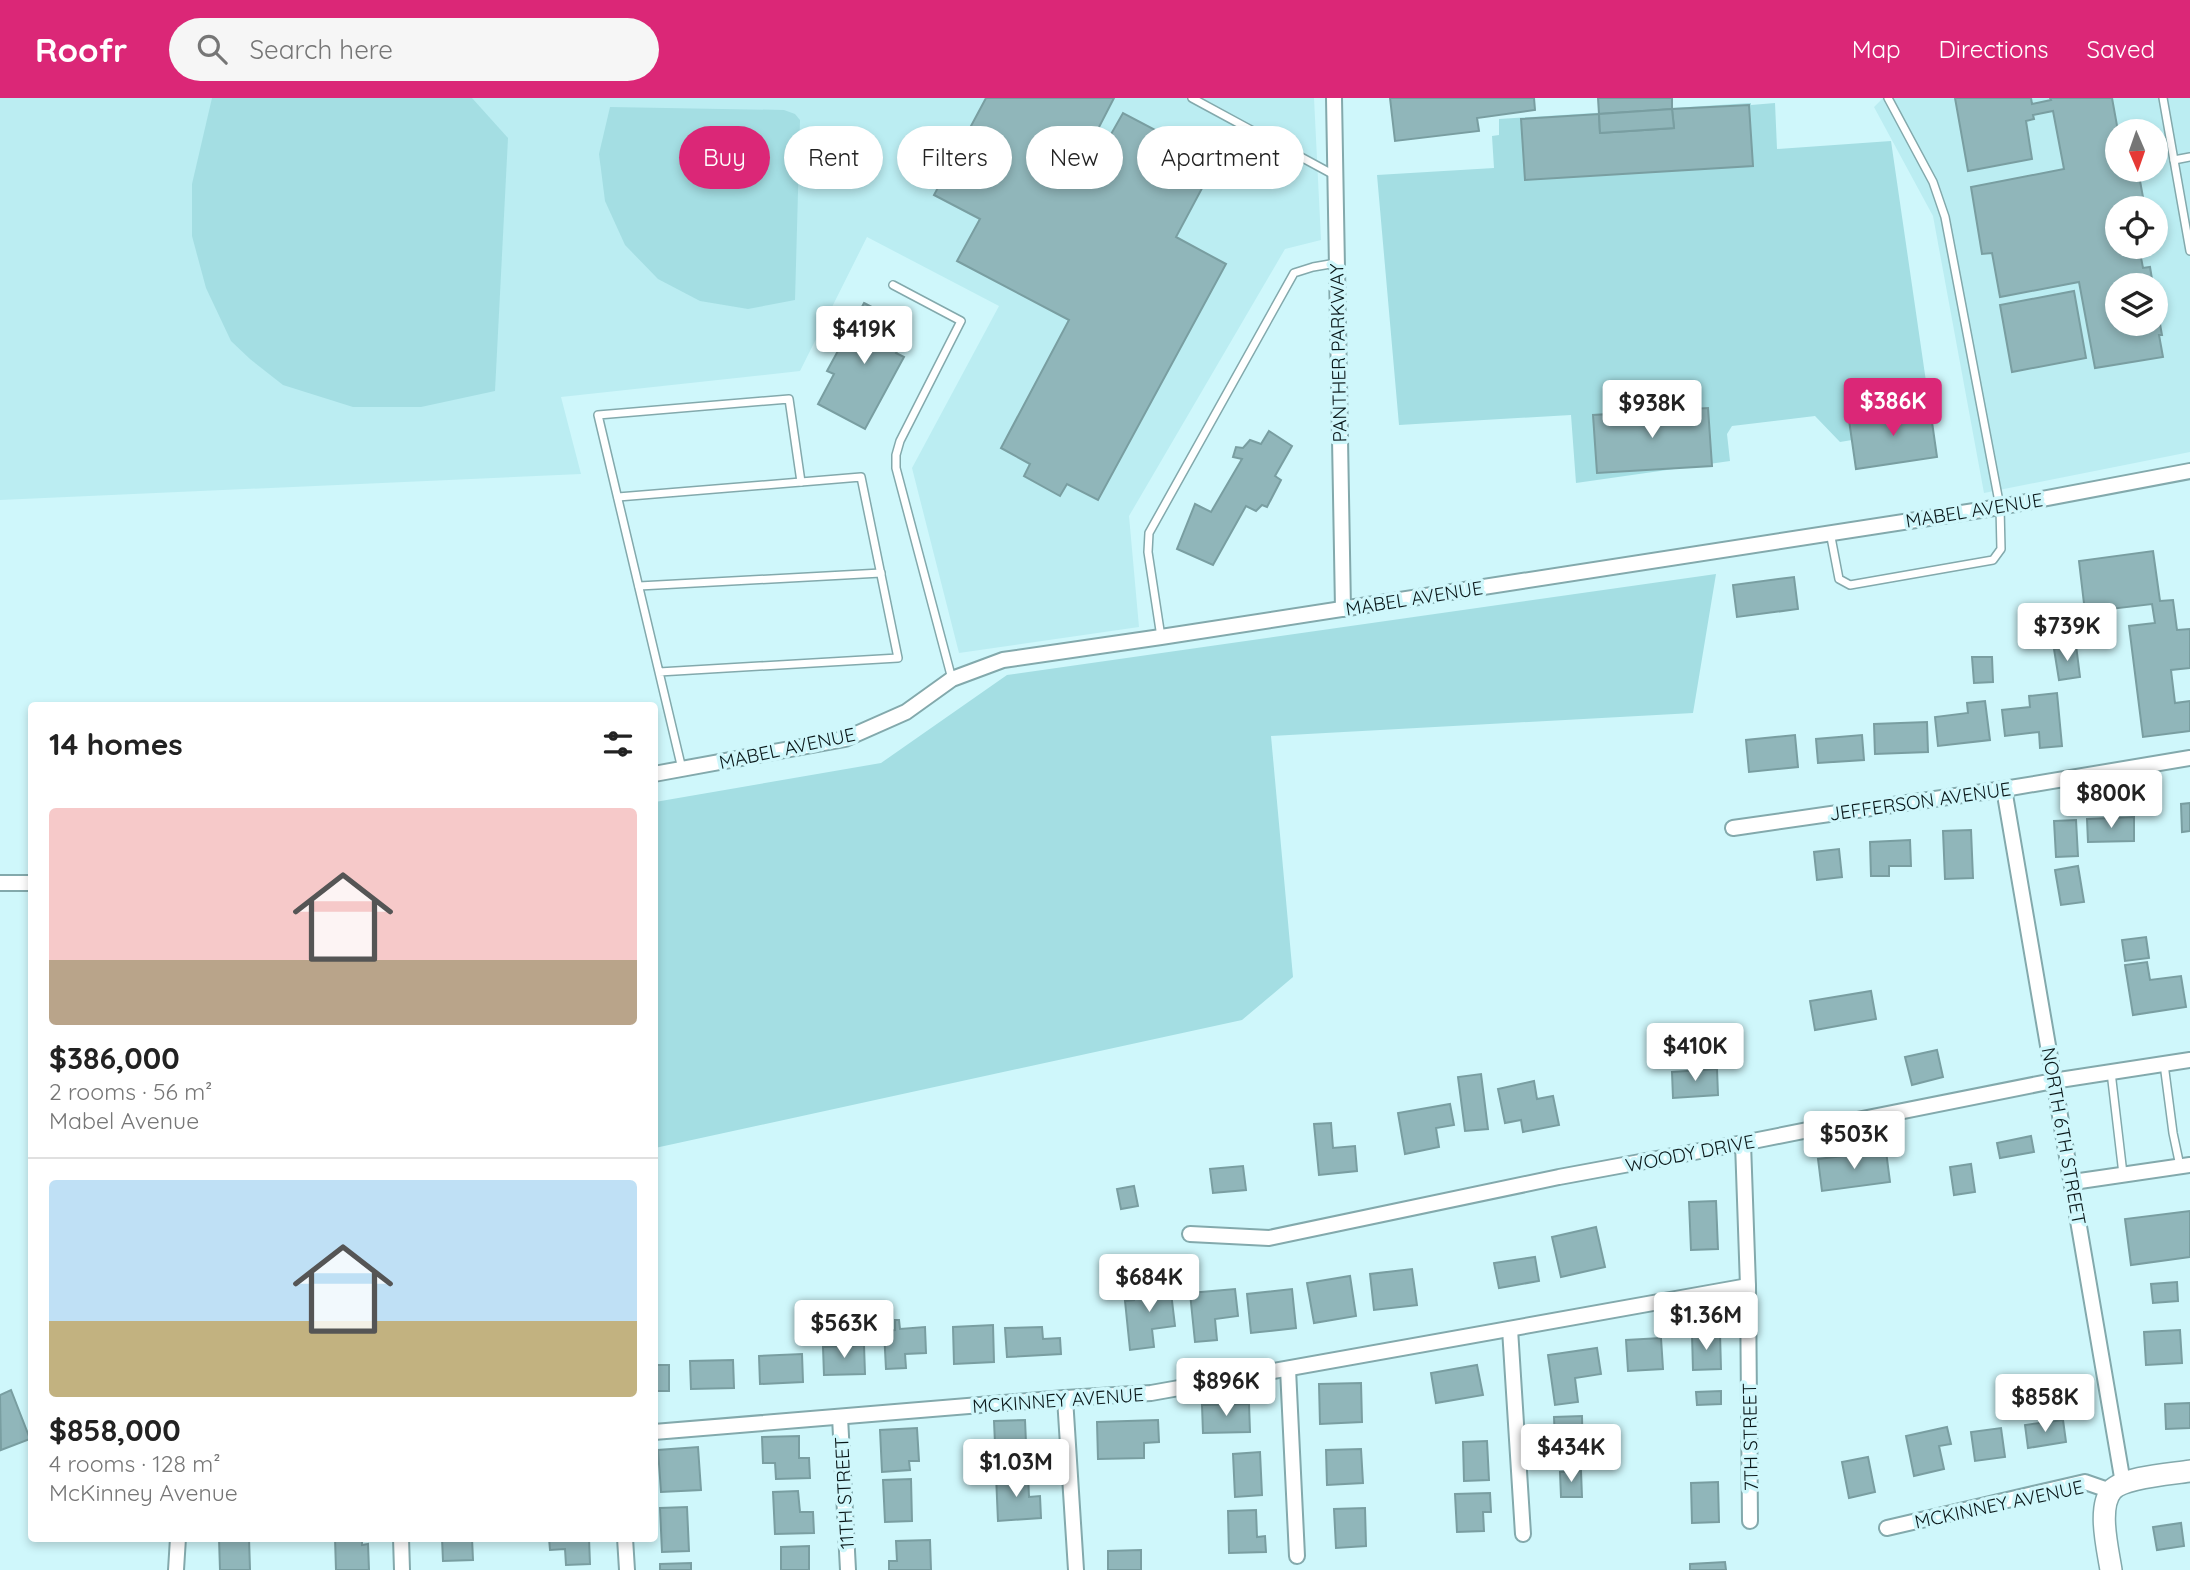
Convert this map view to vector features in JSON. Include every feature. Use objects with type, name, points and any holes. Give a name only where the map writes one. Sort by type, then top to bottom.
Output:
[{"type":"main road","name":"MCKINNEY AVENUE","points":[[2117,1487],[2190,1471]]},
{"type":"main road","name":"NORTH 6TH STREET","points":[[2111,1570],[2105,1535],[2105,1507],[2117,1487]]},
{"type":"street","name":"PANTHER PARKWAY","points":[[1334,98],[1343,609]]},
{"type":"street","name":"MABEL AVENUE","points":[[658,773],[845,739],[906,712],[952,679],[1003,660],[1161,638],[2000,507],[2190,471]]},
{"type":"street","name":"JEFFERSON AVENUE","points":[[1733,828],[2004,789],[2190,758]]},
{"type":"street","name":"NORTH 6TH STREET","points":[[2004,789],[2053,1081],[2073,1182],[2117,1487]]},
{"type":"street","points":[[0,883],[28,883]]},
{"type":"street","name":"WOODY DRIVE","points":[[1190,1234],[1269,1238],[1559,1177],[2053,1081],[2190,1060]]},
{"type":"street","name":"7TH STREET","points":[[1742,1143],[1748,1286],[1750,1521]]},
{"type":"street","points":[[2073,1182],[2185,1165]]},
{"type":"street","name":"MCKINNEY AVENUE","points":[[658,1432],[1151,1393],[1748,1286]]},
{"type":"street","points":[[1510,1329],[1523,1534]]},
{"type":"street","points":[[1289,1369],[1297,1556]]},
{"type":"street","points":[[1065,1398],[1076,1570]]},
{"type":"street","name":"11TH STREET","points":[[840,1417],[848,1570]]},
{"type":"street","name":"MCKINNEY AVENUE","points":[[1887,1528],[2085,1482],[2117,1487]]},
{"type":"street","points":[[176,1570],[178,1542]]},
{"type":"street","points":[[401,1542],[402,1570]]},
{"type":"street","points":[[625,1542],[627,1570]]},
{"type":"lane","points":[[1192,98],[1336,177]]},
{"type":"lane","points":[[1830,532],[1839,579],[1850,585],[1993,560],[2001,550],[2000,507],[1945,217],[1933,182],[1888,98]]},
{"type":"lane","points":[[2163,98],[2186,208],[2190,251]]},
{"type":"lane","points":[[2174,160],[2190,157]]},
{"type":"lane","points":[[1161,638],[1148,552],[1149,533],[1294,273],[1336,263]]},
{"type":"lane","points":[[893,285],[961,321],[900,441],[896,454],[896,468],[952,679]]},
{"type":"lane","points":[[682,769],[598,415],[789,399],[801,482]]},
{"type":"lane","points":[[618,497],[861,477],[898,658],[659,672]]},
{"type":"lane","points":[[639,586],[881,573]]},
{"type":"lane","points":[[2164,1064],[2173,1133],[2185,1165]]},
{"type":"lane","points":[[2111,1072],[2123,1174]]},
{"type":"shaded area","points":[[0,98],[1314,98],[1321,240],[1285,249],[1129,516],[1139,627],[959,653],[912,468],[999,306],[867,237],[800,371],[561,397],[581,474],[0,500]]},
{"type":"shaded area","points":[[212,98],[472,98],[508,138],[495,391],[421,407],[353,407],[283,385],[231,341],[206,288],[192,236],[192,184]]},
{"type":"shaded area","points":[[1883,98],[2190,98],[2190,452],[1984,493],[1933,216],[1874,107]]},
{"type":"shaded area","points":[[1775,103],[1777,149],[1891,141],[1937,457],[1856,469],[1852,440],[1840,442],[1815,416],[1732,426],[1727,434],[1730,461],[1576,483],[1571,415],[1399,425],[1377,175],[1494,168],[1492,136],[1499,135],[1499,119]]},
{"type":"shaded area","points":[[610,107],[784,110],[795,114],[800,120],[800,126],[784,126],[784,189],[798,189],[795,300],[748,309],[700,301],[658,279],[625,245],[605,201],[599,154]]},
{"type":"shaded area","points":[[1716,574],[1693,713],[1271,736],[1293,977],[1242,1020],[658,1147],[658,801],[881,763],[1007,675]]},
{"type":"building","points":[[986,98],[1114,98],[1100,126],[1026,126],[1026,189],[1123,189],[1123,126],[1116,126],[1123,113],[1148,126],[1137,126],[1137,189],[1202,189],[1176,237],[1226,264],[1098,500],[1067,484],[1060,496],[1024,476],[1030,464],[1001,448],[1069,320],[957,261],[980,219],[934,195],[937,189],[1012,189],[1012,126],[971,126]]},
{"type":"building","points":[[1390,98],[1534,98],[1535,110],[1477,118],[1479,131],[1395,141]]},
{"type":"building","points":[[1598,98],[1672,98],[1672,109],[1599,114]]},
{"type":"building","points":[[1955,98],[2031,98],[2032,104],[2051,100],[2050,98],[2112,98],[2116,119],[2105,119],[2105,182],[2140,182],[2143,196],[2105,196],[2105,259],[2141,259],[2143,268],[2150,267],[2151,273],[2105,273],[2105,336],[2159,336],[2163,357],[2095,368],[2079,282],[2000,297],[1992,253],[1982,254],[1971,187],[2064,169],[2053,111],[2033,115],[2034,119],[2026,121],[2032,159],[1968,171]]},
{"type":"building","points":[[1749,105],[1753,166],[1525,180],[1521,119],[1599,114],[1600,133],[1674,128],[1672,109]]},
{"type":"building","points":[[1672,109],[1674,128],[1600,133],[1599,114]]},
{"type":"building","points":[[2074,291],[2086,358],[2012,372],[2000,305]]},
{"type":"building","points":[[864,303],[910,327],[896,353],[904,357],[865,429],[818,404],[834,374],[827,371]]},
{"type":"building","points":[[1708,408],[1712,466],[1597,473],[1593,415]]},
{"type":"building","points":[[1930,408],[1937,457],[1856,469],[1849,420]]},
{"type":"building","points":[[1269,431],[1292,446],[1275,476],[1281,480],[1267,507],[1262,505],[1256,511],[1246,506],[1213,565],[1177,549],[1195,504],[1211,512],[1242,459],[1233,457],[1236,447],[1243,448],[1250,440],[1261,444]]},
{"type":"building","points":[[2153,551],[2160,601],[2173,600],[2177,630],[2190,629],[2190,668],[2171,670],[2175,703],[2190,701],[2190,731],[2143,737],[2129,626],[2155,623],[2152,604],[2085,612],[2079,561]]},
{"type":"building","points":[[1794,577],[1798,609],[1737,617],[1733,585]]},
{"type":"building","points":[[2076,645],[2080,677],[2059,680],[2054,649]]},
{"type":"building","points":[[1972,657],[1992,657],[1993,682],[1974,683]]},
{"type":"building","points":[[2057,693],[2062,746],[2040,748],[2039,732],[2005,736],[2002,710],[2030,707],[2029,696]]},
{"type":"building","points":[[1985,701],[1990,740],[1938,746],[1935,717],[1968,713],[1967,703]]},
{"type":"building","points":[[1927,722],[1928,752],[1875,754],[1874,724]]},
{"type":"building","points":[[1795,735],[1798,767],[1749,772],[1746,740]]},
{"type":"building","points":[[1862,735],[1864,760],[1818,763],[1816,739]]},
{"type":"building","points":[[2190,803],[2190,831],[2182,832],[2181,804]]},
{"type":"building","points":[[2134,817],[2134,841],[2088,842],[2087,819]]},
{"type":"building","points":[[2076,820],[2078,856],[2056,857],[2054,821]]},
{"type":"building","points":[[1971,830],[1973,878],[1945,879],[1943,831]]},
{"type":"building","points":[[1910,840],[1911,866],[1889,866],[1889,876],[1871,876],[1870,842]]},
{"type":"building","points":[[1839,849],[1842,877],[1817,880],[1814,852]]},
{"type":"building","points":[[2078,866],[2084,902],[2061,905],[2055,870]]},
{"type":"building","points":[[2146,937],[2149,958],[2125,961],[2122,940]]},
{"type":"building","points":[[2147,962],[2150,980],[2181,976],[2186,1007],[2133,1015],[2125,965]]},
{"type":"building","points":[[1871,991],[1876,1019],[1815,1030],[1810,1001]]},
{"type":"building","points":[[1937,1050],[1943,1077],[1912,1085],[1905,1057]]},
{"type":"building","points":[[1717,1069],[1718,1095],[1673,1098],[1672,1072]]},
{"type":"building","points":[[1481,1074],[1488,1129],[1465,1131],[1458,1077]]},
{"type":"building","points":[[1534,1081],[1537,1099],[1553,1096],[1559,1125],[1523,1132],[1521,1120],[1505,1123],[1498,1089]]},
{"type":"building","points":[[1450,1104],[1454,1125],[1436,1128],[1439,1147],[1405,1154],[1398,1113]]},
{"type":"building","points":[[1331,1123],[1333,1148],[1355,1146],[1357,1171],[1319,1175],[1314,1124]]},
{"type":"building","points":[[2031,1136],[2034,1152],[2000,1158],[1997,1143]]},
{"type":"building","points":[[1886,1151],[1890,1182],[1822,1191],[1818,1159]]},
{"type":"building","points":[[1971,1164],[1975,1192],[1954,1195],[1950,1167]]},
{"type":"building","points":[[1243,1166],[1246,1190],[1213,1193],[1210,1169]]},
{"type":"building","points":[[1134,1186],[1138,1206],[1121,1209],[1117,1189]]},
{"type":"building","points":[[1716,1201],[1718,1249],[1691,1250],[1689,1202]]},
{"type":"building","points":[[2190,1211],[2190,1257],[2131,1265],[2125,1219]]},
{"type":"building","points":[[1596,1227],[1605,1267],[1561,1277],[1552,1237]]},
{"type":"building","points":[[1535,1257],[1539,1281],[1499,1288],[1494,1263]]},
{"type":"building","points":[[1412,1269],[1417,1305],[1374,1310],[1370,1274]]},
{"type":"building","points":[[1350,1276],[1356,1316],[1314,1323],[1307,1283]]},
{"type":"building","points":[[2177,1282],[2178,1301],[2153,1303],[2151,1284]]},
{"type":"building","points":[[1170,1284],[1175,1326],[1152,1329],[1154,1347],[1130,1350],[1125,1301],[1134,1300],[1133,1288]]},
{"type":"building","points":[[1235,1289],[1238,1316],[1215,1319],[1217,1340],[1195,1342],[1190,1293]]},
{"type":"building","points":[[1292,1289],[1296,1328],[1251,1333],[1247,1294]]},
{"type":"building","points":[[895,1320],[899,1320],[900,1329],[925,1327],[926,1353],[905,1354],[906,1368],[886,1369],[884,1331],[895,1330]]},
{"type":"building","points":[[993,1325],[994,1362],[954,1364],[953,1327]]},
{"type":"building","points":[[1042,1327],[1043,1339],[1060,1338],[1061,1354],[1007,1357],[1005,1328]]},
{"type":"building","points":[[2180,1330],[2182,1363],[2146,1365],[2144,1332]]},
{"type":"building","points":[[1720,1333],[1721,1369],[1693,1370],[1692,1334]]},
{"type":"building","points":[[1661,1338],[1663,1369],[1628,1371],[1626,1340]]},
{"type":"building","points":[[864,1345],[865,1374],[824,1375],[823,1347]]},
{"type":"building","points":[[1597,1348],[1601,1374],[1575,1378],[1578,1402],[1555,1405],[1548,1355]]},
{"type":"building","points":[[802,1354],[803,1382],[760,1384],[759,1356]]},
{"type":"building","points":[[733,1360],[734,1388],[691,1389],[690,1361]]},
{"type":"building","points":[[658,1365],[669,1365],[669,1391],[658,1391]]},
{"type":"building","points":[[1477,1365],[1483,1395],[1436,1403],[1431,1373]]},
{"type":"building","points":[[1361,1383],[1362,1422],[1320,1424],[1319,1384]]},
{"type":"building","points":[[11,1390],[28,1434],[28,1440],[1,1450],[0,1395]]},
{"type":"building","points":[[1721,1391],[1721,1404],[1697,1405],[1696,1392]]},
{"type":"building","points":[[2190,1403],[2190,1428],[2166,1429],[2165,1404]]},
{"type":"building","points":[[1249,1404],[1250,1432],[1203,1433],[1202,1405]]},
{"type":"building","points":[[1582,1416],[1583,1464],[1556,1465],[1554,1417]]},
{"type":"building","points":[[1025,1420],[1026,1443],[1037,1442],[1038,1465],[996,1466],[994,1421]]},
{"type":"building","points":[[1158,1420],[1159,1442],[1144,1443],[1144,1458],[1098,1459],[1097,1422]]},
{"type":"building","points":[[2063,1420],[2066,1442],[2028,1448],[2025,1425]]},
{"type":"building","points":[[1947,1427],[1951,1444],[1939,1446],[1944,1469],[1914,1476],[1906,1436]]},
{"type":"building","points":[[917,1428],[919,1461],[909,1461],[910,1470],[882,1472],[880,1430]]},
{"type":"building","points":[[2001,1428],[2005,1457],[1975,1461],[1971,1432]]},
{"type":"building","points":[[799,1436],[799,1458],[809,1458],[810,1478],[776,1479],[775,1463],[763,1463],[762,1437]]},
{"type":"building","points":[[1487,1441],[1489,1480],[1464,1481],[1463,1442]]},
{"type":"building","points":[[698,1447],[701,1490],[661,1492],[658,1450]]},
{"type":"building","points":[[1361,1449],[1363,1483],[1327,1485],[1326,1450]]},
{"type":"building","points":[[1260,1452],[1262,1495],[1235,1497],[1233,1454]]},
{"type":"building","points":[[1868,1457],[1875,1492],[1849,1498],[1842,1462]]},
{"type":"building","points":[[1581,1471],[1582,1497],[1561,1497],[1560,1472]]},
{"type":"building","points":[[1028,1474],[1029,1497],[1040,1496],[1041,1518],[998,1521],[996,1475]]},
{"type":"building","points":[[911,1479],[912,1521],[885,1522],[883,1480]]},
{"type":"building","points":[[1718,1482],[1719,1522],[1692,1523],[1691,1483]]},
{"type":"building","points":[[798,1491],[800,1512],[813,1512],[814,1533],[775,1534],[773,1492]]},
{"type":"building","points":[[1490,1493],[1491,1512],[1483,1512],[1484,1531],[1457,1532],[1455,1494]]},
{"type":"building","points":[[687,1507],[689,1551],[662,1552],[660,1508]]},
{"type":"building","points":[[1365,1508],[1366,1546],[1336,1548],[1334,1509]]},
{"type":"building","points":[[1256,1510],[1257,1537],[1265,1536],[1266,1552],[1229,1553],[1228,1511]]},
{"type":"building","points":[[2181,1523],[2184,1546],[2157,1550],[2153,1527]]},
{"type":"building","points":[[930,1540],[931,1570],[889,1570],[889,1561],[897,1561],[896,1541]]},
{"type":"building","points":[[219,1542],[249,1542],[250,1570],[220,1570]]},
{"type":"building","points":[[335,1542],[368,1544],[369,1570],[336,1570]]},
{"type":"building","points":[[442,1542],[472,1542],[473,1560],[443,1561]]},
{"type":"building","points":[[549,1542],[589,1542],[590,1564],[566,1565],[565,1549],[550,1550]]},
{"type":"building","points":[[809,1546],[809,1570],[781,1570],[781,1547]]},
{"type":"building","points":[[1141,1550],[1141,1570],[1108,1570],[1108,1551]]},
{"type":"building","points":[[1725,1562],[1726,1570],[1690,1570],[1690,1564]]},
{"type":"building","points":[[691,1563],[691,1570],[660,1570],[660,1564]]}]
